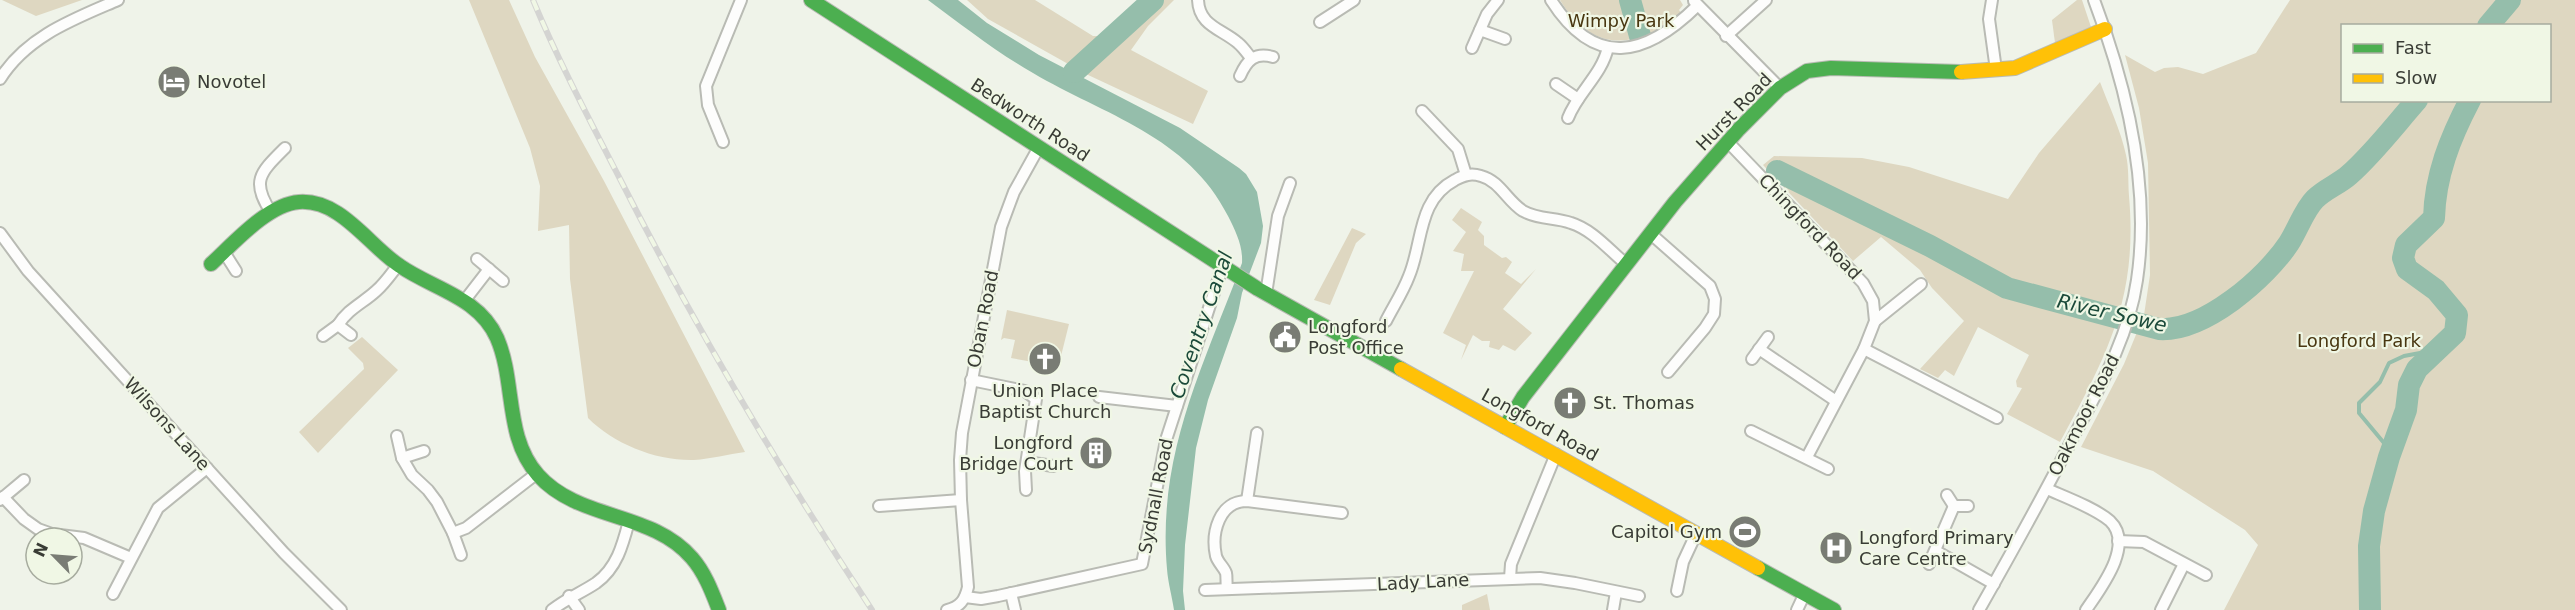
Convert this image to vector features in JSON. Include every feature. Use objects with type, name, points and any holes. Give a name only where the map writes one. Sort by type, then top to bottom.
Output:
[{"type":"street","points":[[0,79],[6,69],[33,42],[68,22],[118,0]]},
{"type":"street","points":[[723,142],[708,105],[706,86],[741,0]]},
{"type":"street","name":"Bedworth Road","points":[[810,0],[1226,270]]},
{"type":"street","points":[[1198,0],[1203,17],[1211,27],[1239,44],[1251,58]]},
{"type":"street","points":[[1320,22],[1354,0]]},
{"type":"street","points":[[1472,48],[1490,8],[1498,0]]},
{"type":"street","points":[[1551,0],[1578,33],[1608,47],[1623,48],[1645,45],[1673,28],[1695,3],[1780,88]]},
{"type":"street","points":[[1726,36],[1766,0]]},
{"type":"street","points":[[1992,0],[1989,19],[1996,70]]},
{"type":"street","name":"Oakmoor Road","points":[[1979,610],[2047,489],[2108,371],[2131,308],[2139,256],[2138,180],[2129,115],[2105,29],[2094,0]]},
{"type":"street","name":"Hurst Road","points":[[1505,427],[1523,397],[1674,202],[1780,88],[1807,71],[1831,68],[1949,73],[2015,68],[2105,29]]},
{"type":"street","points":[[1480,30],[1505,39]]},
{"type":"street","points":[[1568,118],[1578,99],[1600,69],[1608,47]]},
{"type":"street","points":[[1240,76],[1251,58],[1259,55],[1273,57]]},
{"type":"street","points":[[1556,84],[1578,99]]},
{"type":"street","points":[[1422,111],[1458,149],[1466,175]]},
{"type":"street","name":"Chingford Road","points":[[1728,142],[1863,283],[1873,301],[1875,321]]},
{"type":"street","name":"Oban Road","points":[[965,597],[968,587],[961,500],[960,450],[971,380],[1001,227],[1014,192],[1039,147]]},
{"type":"street","points":[[271,213],[260,191],[260,177],[264,169],[285,148]]},
{"type":"street","points":[[1386,321],[1409,276],[1426,212],[1443,189],[1466,175],[1482,176],[1492,181],[1514,205],[1531,215],[1564,221],[1584,228],[1626,264]]},
{"type":"street","points":[[1262,292],[1278,216],[1290,183]]},
{"type":"street","points":[[211,264],[283,205],[310,201],[322,204],[333,211],[398,265],[465,300],[494,333],[502,349],[508,374],[514,427],[522,452],[536,474],[564,498],[586,508],[660,532],[687,552],[708,583],[719,610]]},
{"type":"street","name":"Wilsons Lane","points":[[0,233],[28,271],[284,553],[340,610]]},
{"type":"street","points":[[1651,234],[1710,286],[1715,299],[1714,314],[1705,328],[1668,372]]},
{"type":"street","points":[[224,252],[236,271]]},
{"type":"street","points":[[477,259],[503,281]]},
{"type":"street","points":[[323,336],[338,325],[350,309],[376,291],[398,265]]},
{"type":"street","points":[[465,300],[489,269]]},
{"type":"street","name":"Longford Road","points":[[1226,270],[1834,610]]},
{"type":"street","name":"Sydnall Road","points":[[965,597],[981,599],[1011,594],[1142,564],[1166,440],[1226,270]]},
{"type":"street","points":[[1807,457],[1864,349],[1875,321],[1921,284]]},
{"type":"street","points":[[338,325],[351,335]]},
{"type":"street","points":[[1752,359],[1768,337]]},
{"type":"street","points":[[1760,349],[1836,401]]},
{"type":"street","points":[[1864,349],[1997,418]]},
{"type":"street","points":[[971,380],[1025,391],[1034,396],[1036,406],[1027,462],[1026,490]]},
{"type":"street","points":[[1099,397],[1177,406]]},
{"type":"street","points":[[1751,431],[1828,469]]},
{"type":"street","points":[[1247,501],[1257,433]]},
{"type":"street","points":[[397,436],[402,458],[412,475],[437,502],[461,555]]},
{"type":"street","points":[[402,458],[424,451]]},
{"type":"street","points":[[1510,578],[1511,564],[1556,454]]},
{"type":"street","points":[[1027,462],[1053,466]]},
{"type":"street","points":[[113,594],[158,508],[207,468]]},
{"type":"street","points":[[453,533],[466,528],[536,474]]},
{"type":"street","points":[[24,480],[1,499],[24,519],[38,529],[52,534],[84,538],[131,558]]},
{"type":"street","points":[[2047,489],[2111,522],[2118,541],[2117,558],[2086,610]]},
{"type":"street","points":[[1947,495],[1954,506]]},
{"type":"street","points":[[879,506],[961,500]]},
{"type":"street","points":[[1227,588],[1226,572],[1216,554],[1217,524],[1220,515],[1228,506],[1239,501],[1247,501],[1342,513]]},
{"type":"street","points":[[1954,506],[1968,507]]},
{"type":"street","points":[[1929,564],[1954,506]]},
{"type":"street","points":[[552,610],[569,596],[588,588],[608,573],[617,559],[629,521]]},
{"type":"street","points":[[1677,591],[1683,562],[1696,534]]},
{"type":"street","points":[[2118,541],[2144,542],[2206,575]]},
{"type":"street","points":[[1936,551],[1994,584]]},
{"type":"street","points":[[2161,610],[2184,564]]},
{"type":"street","name":"Lady Lane","points":[[1205,590],[1510,578],[1567,581],[1639,596]]},
{"type":"street","points":[[1613,610],[1616,592]]},
{"type":"street","points":[[1797,610],[1805,593]]},
{"type":"street","points":[[1011,594],[1015,610]]},
{"type":"street","points":[[569,596],[579,610]]},
{"type":"street","points":[[947,610],[960,604],[965,597]]},
{"type":"green space","points":[[2,0],[82,0],[36,16]]},
{"type":"green space","points":[[469,0],[509,0],[535,57],[604,181],[745,452],[694,460],[665,458],[623,443],[610,436],[588,418],[570,279],[569,225],[538,231],[540,186],[530,148]]},
{"type":"green space","points":[[967,0],[1035,0],[1093,36],[1107,36],[1141,0],[1174,0],[1148,26],[1131,50],[1208,91],[1193,124],[1086,74],[988,19]]},
{"type":"green space","name":"Wimpy Park","points":[[1560,0],[1680,0],[1683,5],[1679,10],[1682,14],[1665,26],[1632,39],[1616,40],[1601,37],[1587,30],[1573,18]]},
{"type":"green space","points":[[2077,0],[2082,0],[2091,27],[2055,43],[2052,20]]},
{"type":"green space","name":"Longford Park","points":[[2290,0],[2575,0],[2575,610],[2224,610],[2258,545],[2245,530],[2153,471],[2081,447],[2124,364],[2144,315],[2150,275],[2148,163],[2139,108],[2125,55],[2155,72],[2164,68],[2178,67],[2203,74],[2256,53]]},
{"type":"green space","points":[[2100,82],[2118,128],[2127,160],[2131,233],[2129,266],[2116,325],[2092,381],[2060,442],[2007,414],[2022,388],[2017,387],[2016,381],[2029,355],[1978,327],[1954,376],[1945,370],[1938,378],[1920,369],[1964,321],[1932,288],[1920,270],[1881,237],[1853,261],[1763,165],[1774,156],[1862,158],[1909,167],[2008,199],[2039,153]]},
{"type":"green space","points":[[1461,208],[1482,222],[1478,230],[1484,236],[1484,245],[1512,262],[1505,273],[1521,284],[1536,269],[1503,309],[1532,333],[1515,351],[1503,345],[1499,350],[1489,347],[1490,341],[1482,341],[1473,335],[1461,360],[1466,345],[1443,333],[1474,271],[1461,271],[1464,254],[1453,251],[1466,232],[1452,220]]},
{"type":"green space","points":[[1352,228],[1366,234],[1356,243],[1330,305],[1314,300]]},
{"type":"green space","points":[[1007,310],[1069,324],[1060,360],[1054,358],[1055,352],[1036,348],[1033,362],[1011,358],[1015,340],[1004,338],[1001,340]]},
{"type":"green space","points":[[362,337],[398,370],[318,453],[299,432],[364,369],[363,363],[348,348]]},
{"type":"green space","points":[[1487,594],[1490,610],[1462,610],[1462,605]]},
{"type":"shaded area","points":[[928,0],[958,0],[987,23],[1039,55],[1180,128],[1239,168],[1246,174],[1257,192],[1263,226],[1261,243],[1242,293],[1237,318],[1208,400],[1196,448],[1185,545],[1183,591],[1185,610],[1174,610],[1168,574],[1166,527],[1169,487],[1176,449],[1198,375],[1242,263],[1236,233],[1211,189],[1191,166],[1167,147],[1142,130],[1019,65]]},
{"type":"waterway","name":"River Sowe","points":[[1074,72],[1153,0]]},
{"type":"waterway","name":"River Sowe","points":[[1630,0],[1640,36]]},
{"type":"waterway","name":"River Sowe","points":[[2490,24],[2510,0]]},
{"type":"waterway","name":"River Sowe","points":[[1777,171],[1930,246],[2007,288],[2159,329],[2177,328],[2214,312],[2265,272],[2289,243],[2315,199],[2358,167],[2415,102]]},
{"type":"waterway","name":"River Sowe","points":[[2370,610],[2369,546],[2374,511],[2389,457],[2406,410],[2409,385],[2417,369],[2455,333],[2457,315],[2436,290],[2407,269],[2403,258],[2406,245],[2434,218],[2437,187],[2445,158],[2469,102]]},
{"type":"waterway","points":[[2389,457],[2384,443],[2359,413],[2359,403],[2380,382],[2389,363],[2404,356],[2436,350]]},
{"type":"railway","points":[[533,0],[585,110],[677,287],[771,450],[872,610]]},
{"type":"traffic: fast","points":[[811,0],[1258,289],[1401,369]]},
{"type":"traffic: fast","points":[[1505,427],[1523,397],[1675,202],[1739,129],[1780,88],[1807,71],[1831,68],[1961,72]]},
{"type":"traffic: fast","points":[[211,264],[263,217],[287,204],[314,203],[341,216],[400,266],[467,303],[489,324],[503,355],[520,444],[527,460],[538,475],[555,490],[574,501],[637,523],[676,543],[701,570],[719,610]]},
{"type":"traffic: fast","points":[[1758,568],[1834,610]]},
{"type":"traffic: slow","points":[[1961,72],[2015,68],[2105,29]]},
{"type":"traffic: slow","points":[[1401,369],[1758,568]]},
{"type":"place","name":"Novotel","points":[[174,82]]},
{"type":"place","name":"Longford Post Office","points":[[1285,337]]},
{"type":"place","name":"Union Place Baptist Church","points":[[1045,359]]},
{"type":"place","name":"St. Thomas","points":[[1570,403]]},
{"type":"place","name":"Longford Bridge Court","points":[[1096,453]]},
{"type":"place","name":"Capitol Gym","points":[[1745,532]]},
{"type":"place","name":"Longford Primary Care Centre","points":[[1836,548]]},
{"type":"water label","name":"Coventry Canal","points":[[1201,325]]}]
